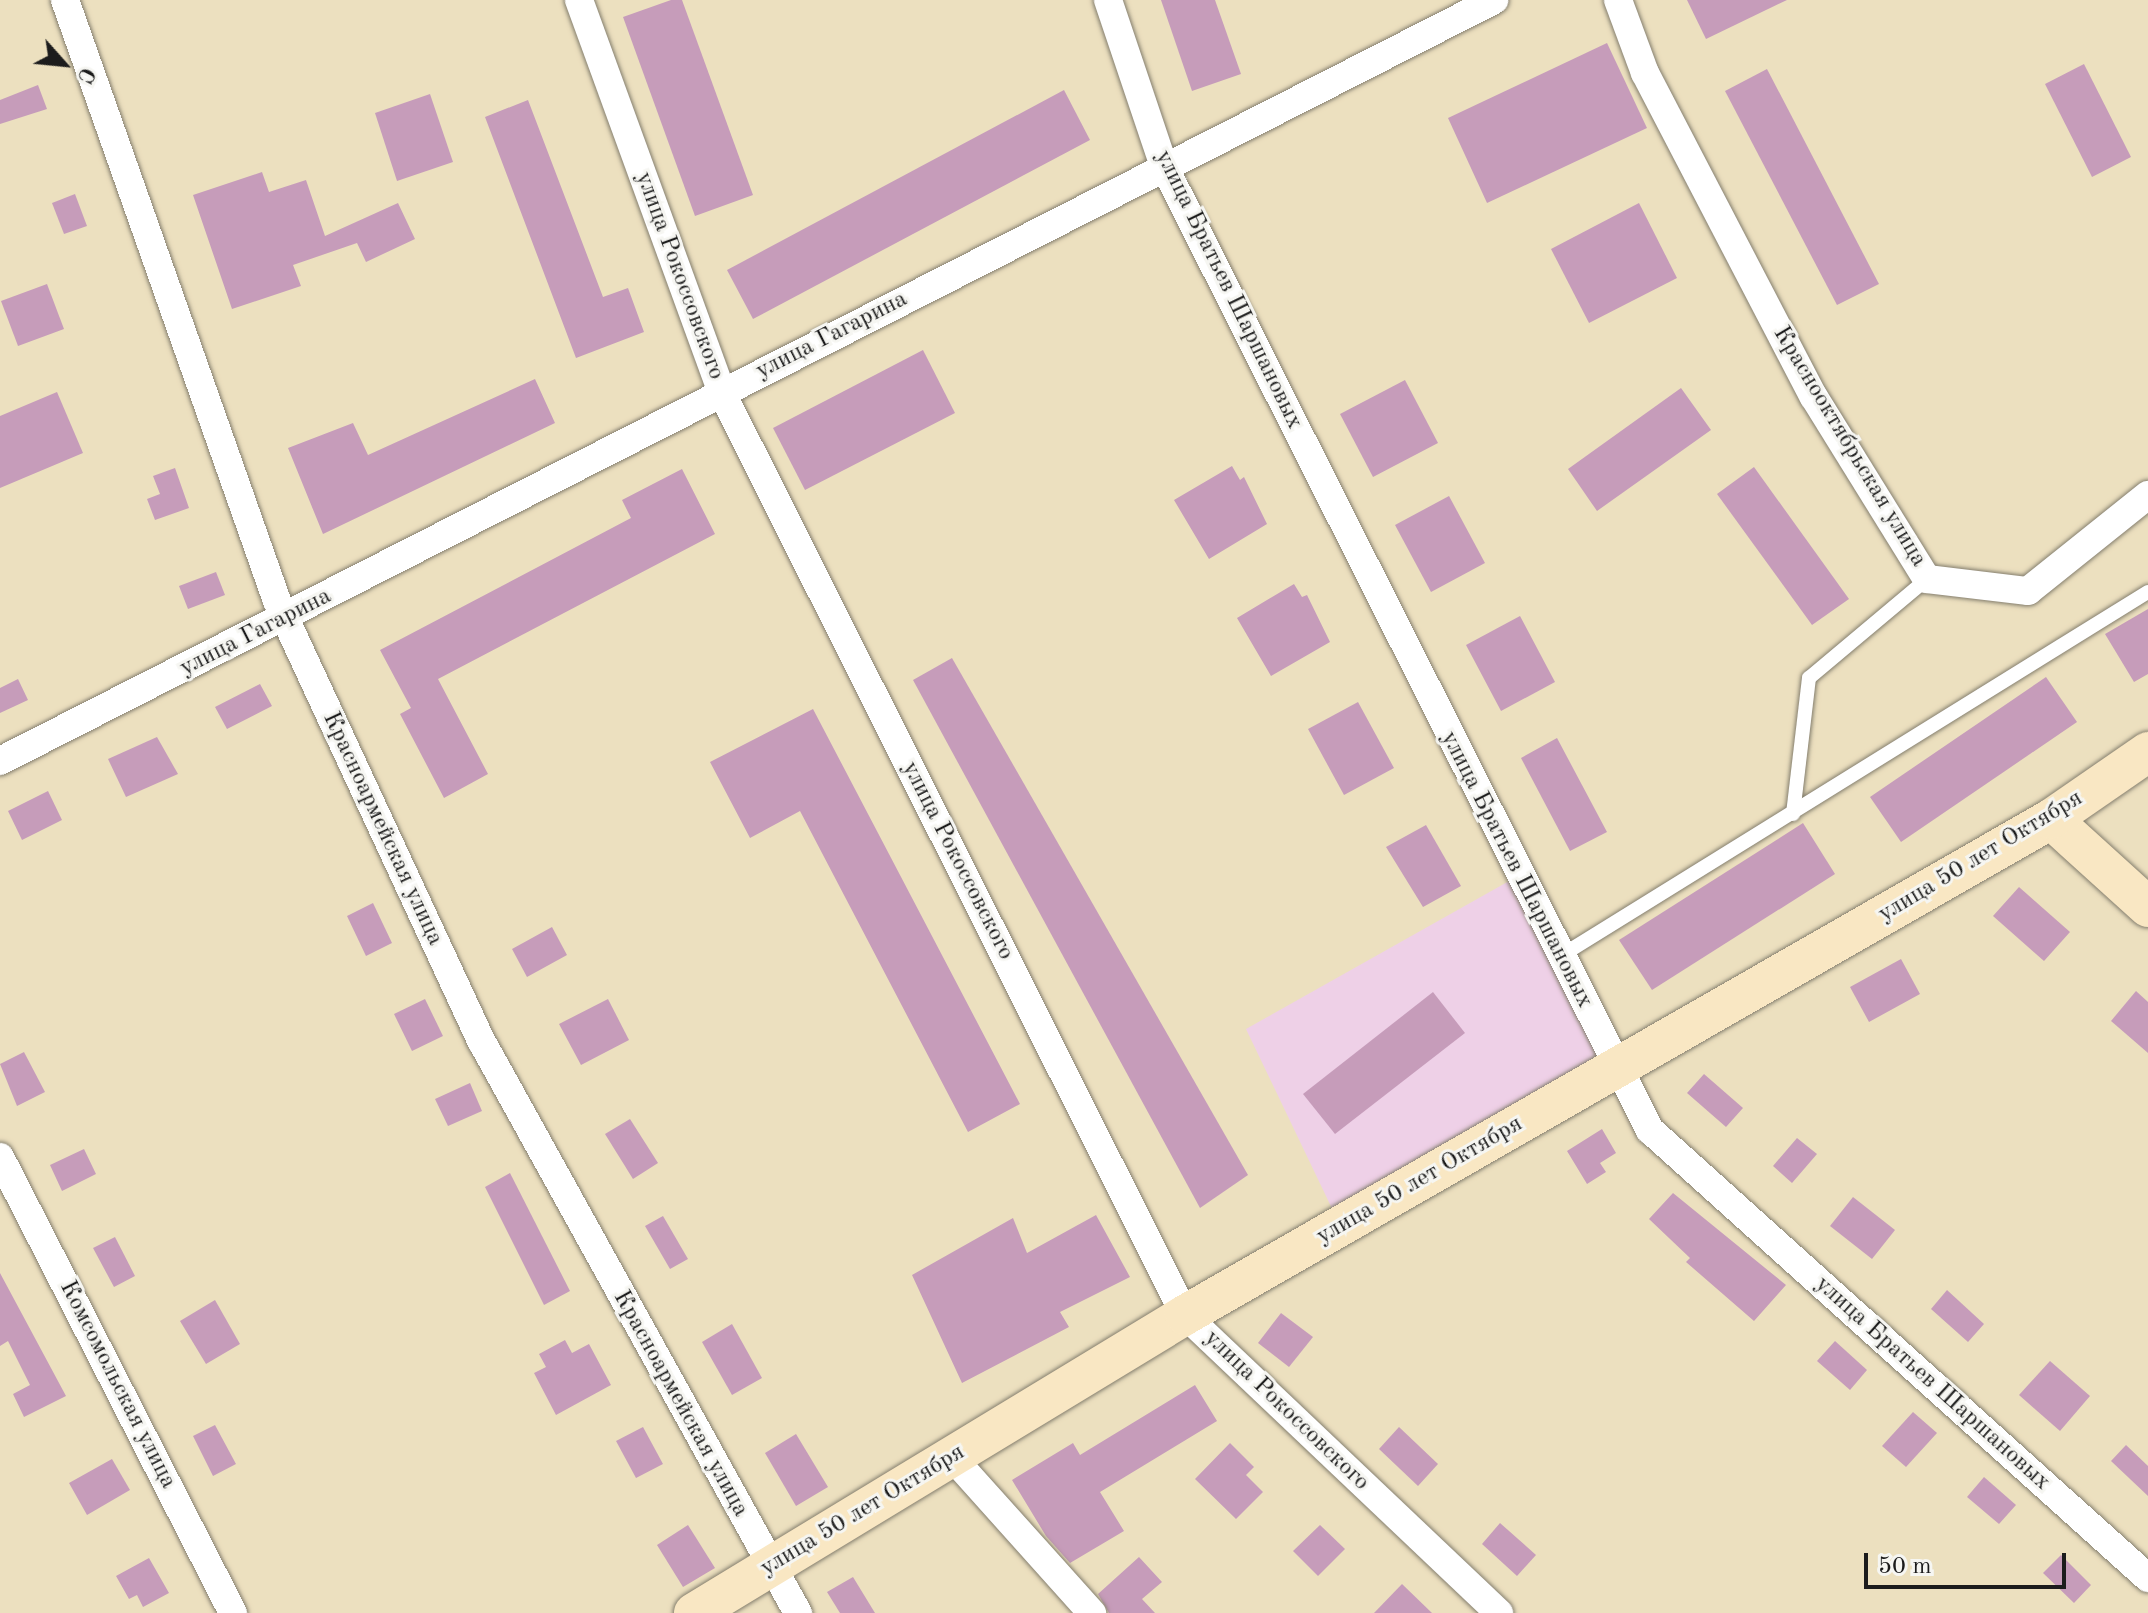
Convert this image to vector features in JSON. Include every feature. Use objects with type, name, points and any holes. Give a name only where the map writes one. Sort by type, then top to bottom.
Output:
[{"type":"street","name":"Красноармейская улица","points":[[65,0],[285,619],[482,1042],[798,1613]]},
{"type":"street","name":"улица Рокоссовского","points":[[579,0],[721,391],[1185,1315],[1499,1613]]},
{"type":"street","name":"улица Братьев Шаршановых","points":[[1108,0],[1164,166],[1615,1070],[1650,1130],[2148,1578]]},
{"type":"street","name":"улица Гагарина","points":[[0,761],[285,619],[721,391],[1494,0]]},
{"type":"street","name":"Краснооктябрьская улица","points":[[1618,0],[1645,73],[1814,397],[1927,579],[2028,591],[2148,495]]},
{"type":"street","name":"улица 50 лет Октября","points":[[694,1613],[1185,1315],[2051,819],[2148,752]]},
{"type":"street","points":[[2051,819],[2148,907]]},
{"type":"street","name":"Комсомольская улица","points":[[0,1157],[233,1613]]},
{"type":"street","points":[[952,1457],[1092,1613]]},
{"type":"lane","points":[[1793,814],[1809,678],[1927,579]]},
{"type":"lane","points":[[1559,958],[2148,592]]},
{"type":"shaded area","points":[[1518,876],[1615,1070],[1337,1219],[1246,1029]]},
{"type":"building","points":[[671,0],[682,0],[753,195],[695,216],[623,17]]},
{"type":"building","points":[[1161,0],[1215,0],[1241,74],[1192,91]]},
{"type":"building","points":[[1687,0],[1787,0],[1706,39]]},
{"type":"building","points":[[1607,43],[1647,128],[1487,203],[1448,118]]},
{"type":"building","points":[[2084,64],[2131,157],[2092,177],[2045,84]]},
{"type":"building","points":[[1767,69],[1879,284],[1837,305],[1725,91]]},
{"type":"building","points":[[38,85],[47,109],[0,124],[0,100]]},
{"type":"building","points":[[1064,90],[1090,140],[753,319],[727,270]]},
{"type":"building","points":[[430,94],[453,162],[397,181],[375,113]]},
{"type":"building","points":[[528,100],[603,297],[628,288],[644,332],[576,358],[485,117]]},
{"type":"building","points":[[262,172],[269,192],[306,180],[325,236],[398,203],[415,239],[366,262],[357,243],[293,265],[301,286],[232,309],[193,195]]},
{"type":"building","points":[[75,194],[87,226],[64,234],[52,203]]},
{"type":"building","points":[[1639,203],[1677,278],[1589,323],[1551,249]]},
{"type":"building","points":[[47,284],[64,329],[18,346],[1,301]]},
{"type":"building","points":[[923,350],[955,413],[805,490],[773,428]]},
{"type":"building","points":[[535,379],[555,423],[323,534],[288,448],[353,423],[368,455]]},
{"type":"building","points":[[1405,380],[1438,443],[1373,477],[1340,414]]},
{"type":"building","points":[[1681,388],[1711,430],[1597,511],[1568,469]]},
{"type":"building","points":[[57,392],[83,453],[0,488],[0,416]]},
{"type":"building","points":[[1232,466],[1240,480],[1244,477],[1267,524],[1209,559],[1174,500]]},
{"type":"building","points":[[1754,467],[1849,599],[1812,625],[1717,494]]},
{"type":"building","points":[[175,468],[189,508],[155,520],[147,499],[160,494],[153,476]]},
{"type":"building","points":[[682,469],[715,534],[438,679],[488,774],[444,798],[400,714],[411,708],[380,650],[631,518],[622,500]]},
{"type":"building","points":[[1449,496],[1485,563],[1431,592],[1395,525]]},
{"type":"building","points":[[216,572],[225,595],[188,609],[179,586]]},
{"type":"building","points":[[1294,584],[1302,597],[1307,595],[1330,642],[1271,676],[1237,618]]},
{"type":"building","points":[[2148,609],[2148,674],[2134,682],[2105,634]]},
{"type":"building","points":[[1520,616],[1555,682],[1501,711],[1466,645]]},
{"type":"building","points":[[952,658],[1248,1175],[1200,1208],[913,680]]},
{"type":"building","points":[[2046,677],[2077,722],[1901,842],[1870,797]]},
{"type":"building","points":[[18,679],[28,700],[0,713],[0,688]]},
{"type":"building","points":[[260,684],[272,706],[227,729],[215,707]]},
{"type":"building","points":[[1358,702],[1394,768],[1344,795],[1308,729]]},
{"type":"building","points":[[813,709],[1020,1104],[968,1132],[800,811],[750,838],[710,762]]},
{"type":"building","points":[[157,737],[178,774],[126,797],[108,759]]},
{"type":"building","points":[[1557,738],[1607,832],[1570,851],[1521,758]]},
{"type":"building","points":[[48,791],[62,820],[22,840],[8,811]]},
{"type":"building","points":[[1803,823],[1835,874],[1652,990],[1619,940]]},
{"type":"building","points":[[1426,825],[1461,886],[1423,907],[1386,847]]},
{"type":"building","points":[[2019,887],[2070,932],[2044,961],[1993,916]]},
{"type":"building","points":[[373,903],[392,943],[366,956],[347,916]]},
{"type":"building","points":[[552,927],[567,955],[527,977],[512,949]]},
{"type":"building","points":[[1901,959],[1920,994],[1869,1022],[1850,987]]},
{"type":"building","points":[[2136,991],[2148,1002],[2148,1053],[2111,1021]]},
{"type":"building","points":[[1433,992],[1465,1033],[1335,1134],[1303,1094]]},
{"type":"building","points":[[425,999],[443,1036],[412,1051],[394,1014]]},
{"type":"building","points":[[608,999],[629,1040],[581,1065],[559,1024]]},
{"type":"building","points":[[24,1052],[45,1092],[17,1106],[0,1064]]},
{"type":"building","points":[[1704,1074],[1743,1108],[1726,1127],[1687,1093]]},
{"type":"building","points":[[470,1083],[482,1111],[448,1126],[435,1099]]},
{"type":"building","points":[[630,1119],[658,1163],[633,1179],[605,1134]]},
{"type":"building","points":[[1602,1129],[1616,1153],[1600,1163],[1606,1172],[1587,1184],[1567,1151]]},
{"type":"building","points":[[1797,1138],[1817,1154],[1792,1183],[1773,1166]]},
{"type":"building","points":[[84,1149],[96,1174],[62,1191],[50,1165]]},
{"type":"building","points":[[510,1173],[570,1291],[544,1305],[485,1187]]},
{"type":"building","points":[[1673,1193],[1786,1285],[1754,1321],[1686,1262],[1690,1258],[1649,1219]]},
{"type":"building","points":[[1853,1197],[1895,1230],[1872,1259],[1830,1226]]},
{"type":"building","points":[[1096,1215],[1130,1277],[1060,1312],[1069,1327],[962,1383],[912,1275],[1013,1218],[1027,1253]]},
{"type":"building","points":[[663,1216],[688,1259],[670,1269],[645,1226]]},
{"type":"building","points":[[115,1237],[135,1276],[114,1287],[93,1248]]},
{"type":"building","points":[[0,1273],[66,1396],[24,1417],[13,1394],[30,1385],[8,1341],[0,1346]]},
{"type":"building","points":[[1947,1290],[1984,1324],[1968,1342],[1931,1309]]},
{"type":"building","points":[[215,1300],[240,1344],[206,1364],[180,1321]]},
{"type":"building","points":[[1281,1313],[1313,1337],[1289,1367],[1258,1343]]},
{"type":"building","points":[[732,1324],[762,1378],[732,1395],[702,1342]]},
{"type":"building","points":[[565,1340],[572,1353],[589,1344],[611,1385],[556,1415],[534,1373],[546,1367],[539,1354]]},
{"type":"building","points":[[1835,1341],[1867,1370],[1850,1390],[1817,1361]]},
{"type":"building","points":[[2050,1361],[2090,1396],[2060,1431],[2019,1395]]},
{"type":"building","points":[[1195,1385],[1217,1421],[1100,1492],[1124,1531],[1070,1563],[1046,1536],[1012,1480],[1073,1443],[1080,1455]]},
{"type":"building","points":[[1913,1412],[1937,1433],[1906,1467],[1882,1446]]},
{"type":"building","points":[[215,1425],[236,1464],[213,1476],[193,1436]]},
{"type":"building","points":[[643,1427],[663,1464],[636,1478],[616,1441]]},
{"type":"building","points":[[1399,1427],[1438,1464],[1418,1486],[1379,1449]]},
{"type":"building","points":[[796,1434],[828,1487],[796,1506],[765,1453]]},
{"type":"building","points":[[1230,1443],[1254,1467],[1246,1475],[1263,1492],[1236,1519],[1195,1479]]},
{"type":"building","points":[[2126,1445],[2148,1466],[2148,1496],[2111,1461]]},
{"type":"building","points":[[112,1459],[130,1490],[87,1515],[69,1483]]},
{"type":"building","points":[[1984,1477],[2016,1505],[1999,1524],[1967,1497]]},
{"type":"building","points":[[1500,1523],[1536,1555],[1517,1576],[1482,1544]]},
{"type":"building","points":[[688,1525],[715,1568],[683,1587],[657,1545]]},
{"type":"building","points":[[1320,1525],[1345,1549],[1318,1576],[1293,1551]]},
{"type":"building","points":[[2061,1555],[2091,1585],[2074,1603],[2043,1573]]},
{"type":"building","points":[[1139,1557],[1162,1582],[1142,1599],[1155,1613],[1109,1613],[1098,1594]]},
{"type":"building","points":[[149,1558],[169,1593],[143,1607],[137,1595],[129,1599],[116,1576]]},
{"type":"building","points":[[853,1577],[875,1613],[840,1613],[827,1592]]},
{"type":"building","points":[[1402,1584],[1432,1613],[1374,1613]]}]
